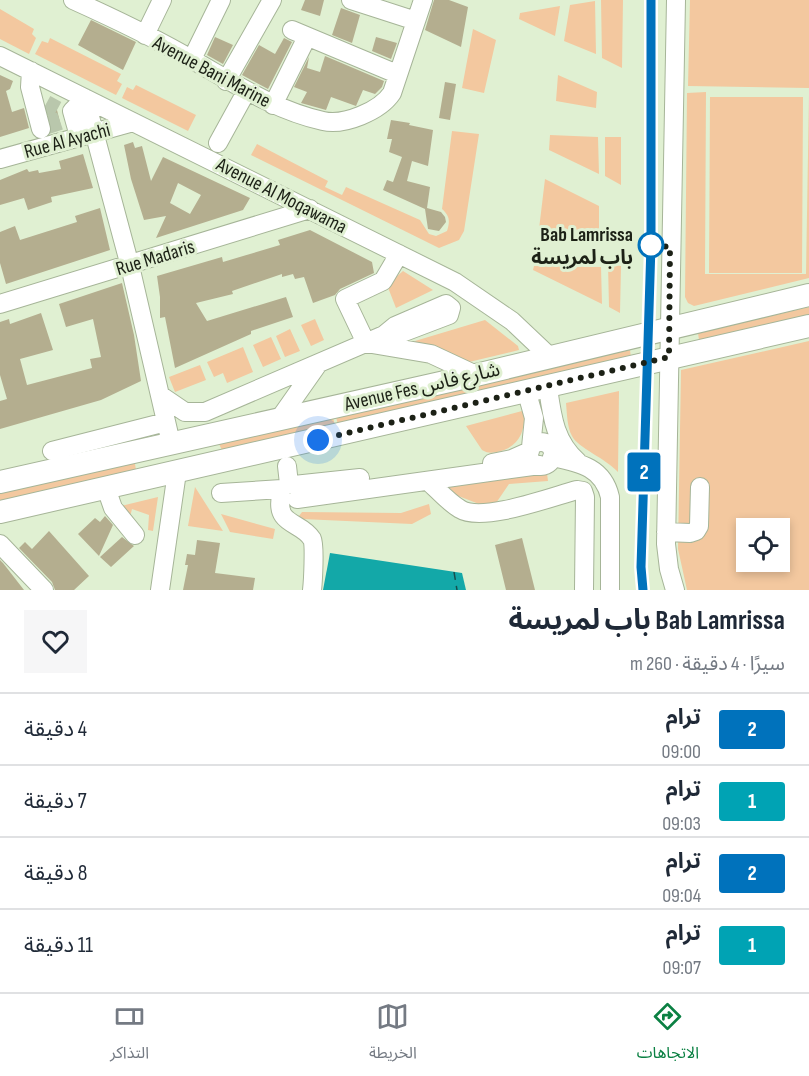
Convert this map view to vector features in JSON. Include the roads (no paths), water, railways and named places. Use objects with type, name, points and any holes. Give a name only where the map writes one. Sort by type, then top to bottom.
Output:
[{"type":"main road","name":"Avenue Fes شارع فاس","points":[[0,482],[177,437],[280,418],[476,375],[809,295]]},
{"type":"main road","name":"Avenue Fes شارع فاس","points":[[0,512],[809,326]]},
{"type":"main road","points":[[177,437],[194,445],[197,452],[196,461],[176,472],[153,472],[148,459],[177,437]]},
{"type":"street","name":"Avenue Bani Marine","points":[[73,0],[94,4],[246,92],[273,105],[324,122],[356,116],[388,100],[423,0]]},
{"type":"street","points":[[145,35],[162,0]]},
{"type":"street","points":[[192,59],[220,0]]},
{"type":"street","points":[[226,81],[272,0]]},
{"type":"street","points":[[351,0],[373,3],[416,21]]},
{"type":"street","points":[[675,590],[669,569],[666,532],[676,0]]},
{"type":"street","points":[[273,105],[300,34],[397,74]]},
{"type":"street","name":"Avenue Al Moqawama","points":[[0,56],[310,209],[480,297],[512,321],[549,356]]},
{"type":"street","points":[[31,71],[31,93],[56,117],[87,134]]},
{"type":"street","points":[[218,143],[246,92]]},
{"type":"street","points":[[31,93],[56,117]]},
{"type":"street","points":[[37,147],[37,134],[56,117],[73,109],[86,98]]},
{"type":"street","points":[[86,98],[87,134],[130,266],[159,395],[177,437]]},
{"type":"street","name":"Rue Al Ayachi","points":[[0,159],[133,122]]},
{"type":"street","name":"Rue Madaris","points":[[0,304],[310,209]]},
{"type":"street","points":[[366,343],[345,299],[383,281],[399,254]]},
{"type":"street","points":[[52,451],[177,437],[205,412],[384,335]]},
{"type":"street","points":[[366,343],[421,351],[450,361],[476,375]]},
{"type":"street","points":[[280,418],[318,364]]},
{"type":"street","points":[[537,390],[534,418],[544,451]]},
{"type":"street","points":[[537,390],[544,451]]},
{"type":"street","points":[[159,395],[185,412],[205,412]]},
{"type":"street","points":[[221,493],[428,482],[544,451]]},
{"type":"street","points":[[290,488],[502,462],[544,451],[578,462],[596,471],[603,479],[610,497],[610,590]]},
{"type":"street","points":[[160,590],[176,472]]},
{"type":"street","points":[[428,482],[460,510],[471,513],[492,512],[577,490],[583,491],[585,497],[584,590]]},
{"type":"street","points":[[666,532],[696,531],[699,526],[700,487]]},
{"type":"street","points":[[106,488],[113,508],[135,535]]},
{"type":"street","points":[[290,488],[297,520],[314,528],[321,538],[319,569],[313,584]]},
{"type":"street","points":[[0,544],[44,590]]},
{"type":"water","points":[[330,553],[462,573],[466,590],[323,590]]},
{"type":"tunnel","points":[[46,104],[57,110]]},
{"type":"tunnel","points":[[45,126],[60,121]]},
{"type":"tram line","points":[[643,590],[641,567],[651,245],[651,0]]},
{"type":"tram line","name":"2","points":[[643,590],[641,567],[651,245],[651,0]]},
{"type":"place","name":"Bab Lamrissa باب لمريسة","points":[[651,245]]}]
